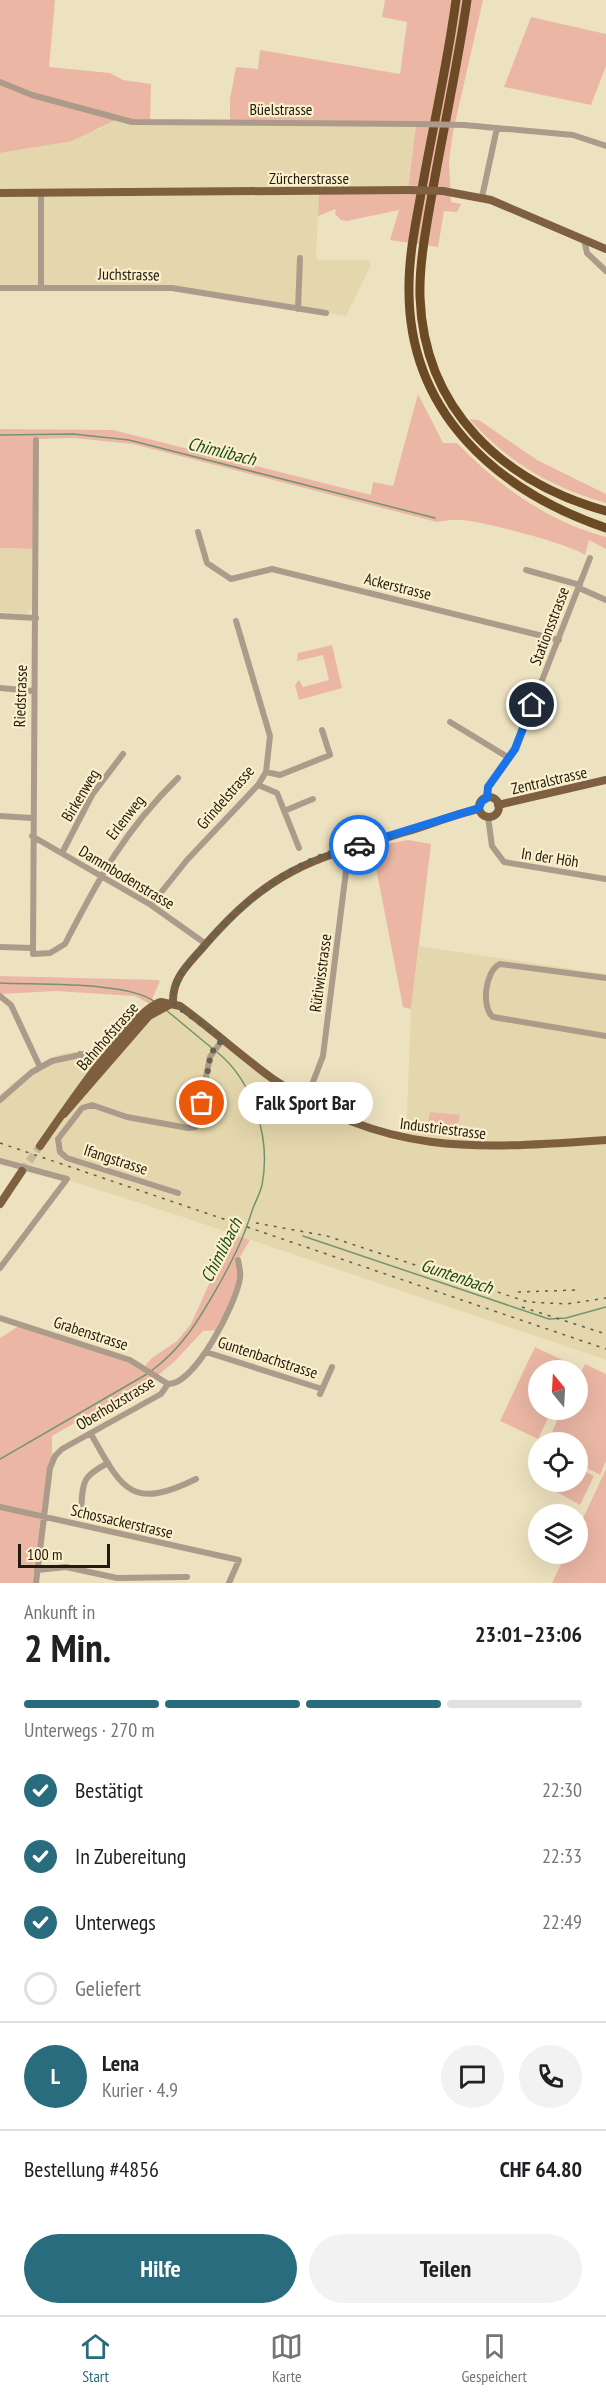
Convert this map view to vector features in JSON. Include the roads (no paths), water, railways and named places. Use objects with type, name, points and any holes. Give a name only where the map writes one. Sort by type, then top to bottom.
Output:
[{"type":"highway","points":[[456,0],[410,264],[410,306],[418,354],[429,385],[446,416],[482,458],[508,480],[537,498],[606,528]]},
{"type":"highway","points":[[467,0],[422,256],[420,305],[427,345],[438,377],[453,406],[472,432],[495,455],[542,487],[606,511]]},
{"type":"main road","name":"Zürcherstrasse","points":[[0,193],[443,191],[482,197],[606,249]]},
{"type":"main road","name":"Zentralstrasse","points":[[498,805],[606,780]]},
{"type":"main road","points":[[487,798],[494,799],[498,805],[497,812],[488,817],[483,815],[479,808],[482,801],[487,798]]},
{"type":"main road","points":[[167,1004],[174,983],[206,944],[235,911],[263,888],[305,863],[349,847],[479,808]]},
{"type":"main road","name":"Industriestrasse","points":[[167,1004],[306,1100],[370,1129],[433,1144],[492,1147],[606,1140]]},
{"type":"main road","name":"Bahnhofstrasse","points":[[60,1118],[66,1104],[88,1078],[103,1066],[112,1048],[155,1008],[167,1004]]},
{"type":"main road","name":"Bahnhofstrasse","points":[[40,1146],[103,1066],[155,1008]]},
{"type":"main road","points":[[0,1204],[22,1171]]},
{"type":"street","name":"Büelstrasse","points":[[0,82],[32,95],[132,122],[464,125],[579,135],[606,146]]},
{"type":"street","points":[[482,197],[497,128]]},
{"type":"street","points":[[41,193],[41,288]]},
{"type":"street","points":[[584,239],[587,253],[606,272]]},
{"type":"street","points":[[298,309],[300,258]]},
{"type":"street","name":"Juchstrasse","points":[[0,288],[172,288],[326,313]]},
{"type":"street","name":"Riedstrasse","points":[[32,951],[36,440]]},
{"type":"street","name":"Ackerstrasse","points":[[198,532],[207,563],[230,582],[272,569],[558,640]]},
{"type":"street","name":"Stationsstrasse","points":[[487,798],[488,787],[515,749],[590,558]]},
{"type":"street","points":[[526,570],[579,587],[606,600]]},
{"type":"street","points":[[0,616],[36,618]]},
{"type":"street","name":"Grindelstrasse","points":[[151,905],[187,860],[258,784],[266,772],[270,736],[236,621]]},
{"type":"street","points":[[0,688],[33,691]]},
{"type":"street","points":[[450,722],[509,758]]},
{"type":"street","points":[[266,772],[280,775],[330,755],[322,730]]},
{"type":"street","name":"Birkenweg","points":[[62,853],[92,795],[123,754]]},
{"type":"street","name":"Erlenweg","points":[[0,947],[50,953],[65,944],[120,844],[147,809],[178,778]]},
{"type":"street","points":[[258,784],[274,790],[298,849]]},
{"type":"street","points":[[284,811],[313,799]]},
{"type":"street","points":[[0,816],[32,818]]},
{"type":"street","name":"In der Höh","points":[[488,817],[492,846],[495,854],[504,862],[606,879]]},
{"type":"street","name":"Dammbodenstrasse","points":[[32,836],[151,905],[206,944]]},
{"type":"street","name":"Rütiwisstrasse","points":[[306,1100],[323,1056],[349,847]]},
{"type":"street","points":[[606,978],[504,964],[496,965],[490,974],[486,1006],[488,1013],[497,1018],[606,1036]]},
{"type":"street","points":[[0,996],[11,1005],[40,1067]]},
{"type":"street","name":"Ifangstrasse","points":[[178,1193],[67,1158],[58,1148],[57,1139],[82,1108],[92,1105],[127,1117],[188,1128],[196,1127],[211,1053],[220,1042]]},
{"type":"street","points":[[0,1100],[40,1067],[56,1059],[112,1048]]},
{"type":"street","points":[[91,1053],[99,1059],[103,1066]]},
{"type":"street","points":[[79,1054],[103,1066]]},
{"type":"street","points":[[88,1078],[89,1060]]},
{"type":"street","points":[[0,1161],[66,1179],[0,1268]]},
{"type":"street","name":"Oberholzstrasse","points":[[36,1583],[50,1468],[55,1456],[161,1394],[168,1384],[175,1384],[185,1378],[206,1352],[240,1278],[238,1260]]},
{"type":"street","name":"Grabenstrasse","points":[[0,1318],[130,1360],[168,1384]]},
{"type":"street","name":"Guntenbachstrasse","points":[[206,1352],[321,1392],[332,1367]]},
{"type":"street","points":[[91,1434],[126,1487],[148,1495],[172,1491],[196,1479]]},
{"type":"street","points":[[81,1511],[85,1479],[89,1473],[108,1463]]},
{"type":"street","name":"Schossackerstrasse","points":[[0,1507],[239,1560],[230,1583]]},
{"type":"street","points":[[37,1570],[66,1567],[117,1578],[187,1577]]},
{"type":"waterway","name":"Chimlibach","points":[[0,435],[73,434],[129,440],[435,518]]},
{"type":"waterway","name":"Chimlibach","points":[[0,983],[104,987],[125,990],[155,1002]]},
{"type":"waterway","name":"Chimlibach","points":[[166,1010],[213,1049]]},
{"type":"waterway","name":"Chimlibach","points":[[151,1371],[173,1352],[191,1330],[221,1281],[238,1247],[262,1185],[264,1149],[257,1112],[241,1079],[217,1052]]},
{"type":"waterway","name":"Guntenbach","points":[[303,1236],[549,1319],[566,1318],[606,1307]]},
{"type":"waterway","name":"Chimlibach","points":[[0,1459],[147,1374]]},
{"type":"tunnel","points":[[22,1171],[40,1146]]},
{"type":"railway","points":[[0,1143],[606,1349]]},
{"type":"railway","points":[[256,1223],[327,1236],[528,1302],[567,1304],[606,1298]]},
{"type":"railway","points":[[518,1292],[577,1290]]},
{"type":"railway","points":[[522,1307],[606,1334]]},
{"type":"place","name":"Falk Sport Bar","points":[[202,1103]]}]
